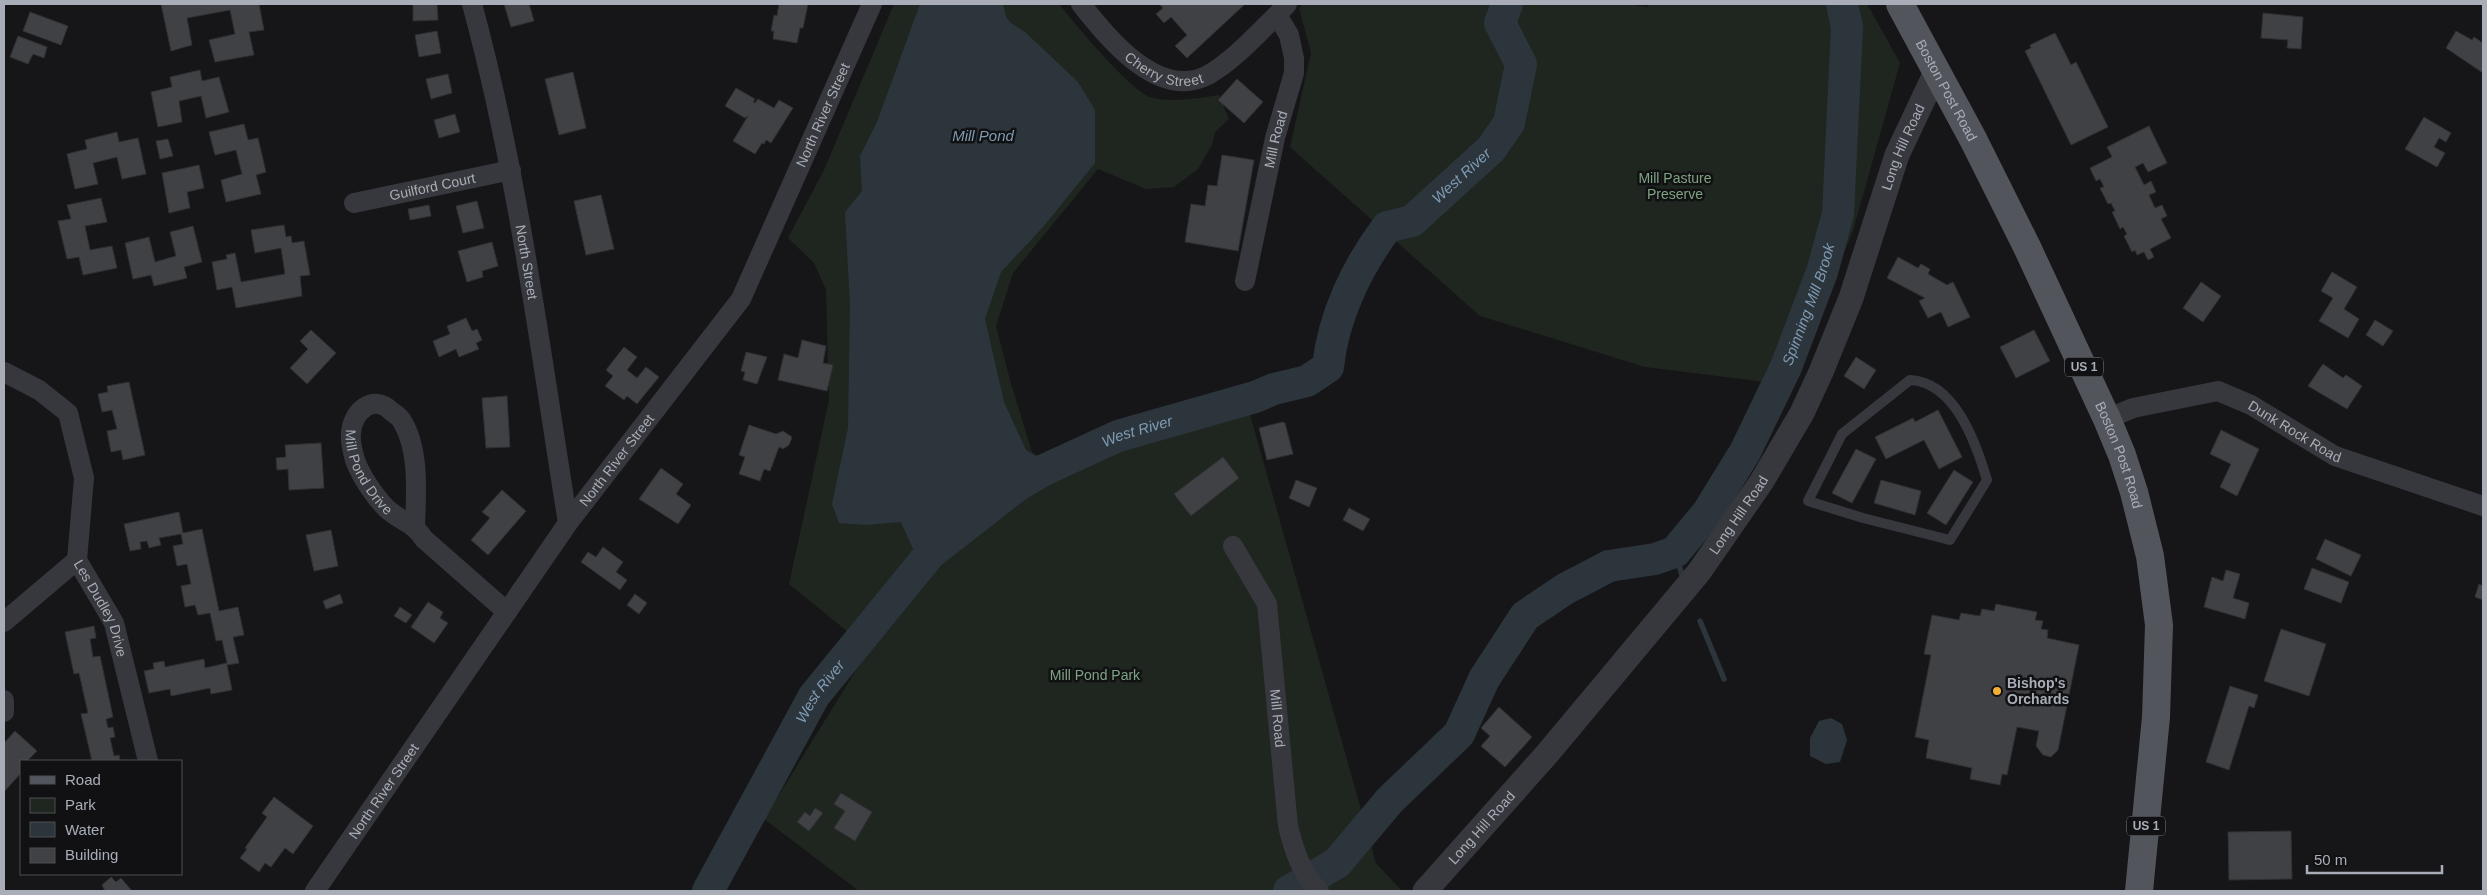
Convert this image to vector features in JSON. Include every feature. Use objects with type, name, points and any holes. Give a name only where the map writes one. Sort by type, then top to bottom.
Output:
[{"type":"main road","name":"Boston Post Road","points":[[1900,4],[1937,70],[2027,247],[2107,419],[2122,455],[2144,531],[2159,625],[2156,717],[2139,891]]},
{"type":"street","name":"North Street","points":[[472,4],[488,60],[511,170],[568,523]]},
{"type":"street","name":"North River Street","points":[[315,891],[568,523],[741,299],[872,4]]},
{"type":"street","name":"Cherry Street","points":[[1081,4],[1099,26],[1144,68],[1163,78],[1184,82],[1196,80],[1216,70],[1282,9]]},
{"type":"street","name":"Mill Road","points":[[1245,281],[1274,138],[1294,73],[1294,58],[1282,9]]},
{"type":"street","name":"Long Hill Road","points":[[1426,891],[1547,754],[1699,572],[1762,481],[1797,422],[1821,372],[1851,298],[1897,155],[1937,70]]},
{"type":"street","name":"Guilford Court","points":[[354,203],[511,170]]},
{"type":"street","name":"Les Dudley Drive","points":[[4,372],[39,390],[68,413],[84,478],[77,560],[114,623],[148,760]]},
{"type":"street","name":"Dunk Rock Road","points":[[2107,419],[2133,408],[2218,391],[2251,405],[2335,456],[2483,506]]},
{"type":"street","name":"Mill Pond Drive","points":[[416,527],[412,448],[402,421],[386,406],[375,402],[366,405],[356,416],[351,433],[355,460],[374,494],[390,512],[416,527],[424,539],[507,612]]},
{"type":"street","name":"Mill Road","points":[[1233,546],[1267,604],[1288,826],[1294,850],[1304,873],[1318,890]]},
{"type":"street","points":[[4,622],[77,560]]},
{"type":"street","points":[[4,700],[4,712]]},
{"type":"lane","points":[[1910,380],[1924,381],[1939,389],[1964,422],[1978,451],[1987,480],[1950,540],[1864,518],[1808,501],[1833,448],[1842,434],[1896,389],[1910,380]]},
{"type":"green space","name":"Mill Pond Park","points":[[894,4],[1059,4],[1116,70],[1141,92],[1150,97],[1166,100],[1194,99],[1219,95],[1229,119],[1215,132],[1212,145],[1198,169],[1174,187],[1146,189],[1098,169],[1013,273],[996,326],[1032,452],[1051,463],[1105,437],[1244,393],[1376,863],[1402,891],[859,891],[764,819],[869,649],[789,584],[829,400],[826,290],[814,263],[788,238],[824,170]]},
{"type":"green space","name":"Mill Pasture Preserve","points":[[1303,4],[1628,4],[1647,7],[1649,4],[1867,4],[1900,63],[1853,231],[1790,385],[1645,367],[1480,316],[1290,147],[1311,53],[1299,8]]},
{"type":"water","name":"Mill Pond","points":[[920,4],[1003,4],[1006,17],[1011,23],[1025,32],[1078,82],[1095,110],[1095,163],[1044,226],[1001,272],[985,319],[1004,402],[1026,450],[1039,458],[1048,482],[935,570],[917,558],[901,522],[867,525],[839,523],[832,504],[848,428],[850,305],[845,212],[862,191],[860,156],[877,122]]},
{"type":"water","points":[[1831,718],[1842,724],[1847,740],[1840,762],[1826,764],[1810,756],[1810,738],[1819,721]]},
{"type":"building","points":[[161,4],[259,4],[264,30],[249,32],[254,55],[215,62],[209,40],[235,34],[230,10],[187,18],[192,45],[171,51]]},
{"type":"building","points":[[413,4],[437,4],[438,20],[413,21]]},
{"type":"building","points":[[504,4],[529,4],[534,21],[511,27]]},
{"type":"building","points":[[779,4],[808,4],[803,28],[800,28],[797,43],[773,39],[774,31],[771,31],[774,15],[777,16]]},
{"type":"building","points":[[1159,4],[1245,4],[1187,58],[1175,46],[1187,35],[1171,17],[1164,23],[1156,14],[1163,8]]},
{"type":"building","points":[[30,12],[68,26],[61,45],[23,31]]},
{"type":"building","points":[[2263,13],[2303,17],[2301,49],[2287,48],[2288,40],[2261,38]]},
{"type":"building","points":[[437,31],[441,53],[419,57],[415,35]]},
{"type":"building","points":[[2456,31],[2472,40],[2474,37],[2483,43],[2483,73],[2446,48]]},
{"type":"building","points":[[2055,33],[2071,65],[2076,62],[2108,127],[2071,145],[2025,51],[2031,48],[2030,45]]},
{"type":"building","points":[[18,36],[47,47],[44,58],[33,54],[28,64],[10,57]]},
{"type":"building","points":[[200,70],[202,81],[219,77],[229,112],[206,118],[201,96],[179,101],[182,122],[158,127],[151,92],[172,87],[170,77]]},
{"type":"building","points":[[573,72],[586,128],[559,135],[545,79]]},
{"type":"building","points":[[448,74],[452,93],[431,99],[426,79]]},
{"type":"building","points":[[1237,79],[1263,102],[1244,123],[1218,100]]},
{"type":"building","points":[[736,88],[755,99],[753,102],[755,103],[758,99],[774,108],[779,100],[793,108],[771,143],[766,140],[755,154],[733,141],[748,116],[745,118],[725,106]]},
{"type":"building","points":[[455,114],[460,132],[439,138],[434,120]]},
{"type":"building","points":[[2424,117],[2451,133],[2446,142],[2439,138],[2434,147],[2445,153],[2437,167],[2405,149]]},
{"type":"building","points":[[244,124],[248,140],[258,138],[266,172],[256,175],[261,194],[226,202],[221,180],[242,174],[236,150],[215,155],[209,132]]},
{"type":"building","points":[[2149,126],[2167,163],[2148,172],[2143,163],[2135,167],[2144,185],[2151,181],[2156,192],[2149,195],[2155,208],[2162,205],[2167,216],[2161,219],[2171,238],[2150,249],[2154,257],[2148,260],[2144,252],[2137,255],[2135,250],[2132,252],[2124,236],[2127,234],[2123,227],[2120,229],[2112,212],[2115,211],[2111,203],[2108,204],[2100,188],[2104,187],[2100,179],[2096,181],[2090,168],[2112,157],[2107,147]]},
{"type":"building","points":[[117,132],[119,142],[138,138],[146,174],[122,179],[117,157],[93,163],[98,184],[75,189],[67,154],[87,149],[85,140]]},
{"type":"building","points":[[168,139],[173,156],[160,159],[156,141]]},
{"type":"building","points":[[1222,155],[1254,160],[1238,251],[1185,242],[1191,204],[1205,206],[1208,185],[1217,186]]},
{"type":"building","points":[[199,165],[204,188],[187,192],[190,208],[169,213],[162,173]]},
{"type":"building","points":[[601,195],[614,249],[586,255],[574,201]]},
{"type":"building","points":[[101,198],[107,222],[85,226],[90,250],[112,246],[117,268],[83,275],[79,257],[67,259],[58,221],[71,219],[67,205]]},
{"type":"building","points":[[477,201],[484,228],[463,233],[456,206]]},
{"type":"building","points":[[429,205],[431,216],[410,220],[408,209]]},
{"type":"building","points":[[284,225],[286,237],[291,236],[292,243],[304,241],[310,275],[300,276],[302,296],[236,308],[232,287],[217,290],[212,262],[227,259],[226,255],[235,253],[241,282],[285,274],[281,248],[255,253],[251,230]]},
{"type":"building","points":[[193,226],[202,262],[184,267],[187,278],[154,286],[151,275],[133,279],[125,243],[149,237],[155,262],[176,256],[170,232]]},
{"type":"building","points":[[492,242],[498,266],[482,271],[483,277],[467,282],[458,251]]},
{"type":"building","points":[[1898,257],[1918,268],[1921,264],[1930,269],[1928,274],[1947,285],[1953,282],[1970,317],[1948,327],[1941,312],[1928,318],[1919,301],[1925,298],[1887,278]]},
{"type":"building","points":[[2332,272],[2357,287],[2344,309],[2359,319],[2348,338],[2319,321],[2333,298],[2321,291]]},
{"type":"building","points":[[2201,282],[2221,296],[2203,322],[2183,308]]},
{"type":"building","points":[[466,318],[472,331],[477,329],[482,340],[476,343],[479,349],[459,357],[456,349],[439,357],[433,341],[450,334],[447,326]]},
{"type":"building","points":[[2375,320],[2393,331],[2383,346],[2366,335]]},
{"type":"building","points":[[311,330],[336,353],[307,384],[290,368],[308,349],[300,341]]},
{"type":"building","points":[[2034,330],[2050,361],[2016,378],[2000,347]]},
{"type":"building","points":[[802,340],[826,346],[823,363],[833,365],[827,391],[778,380],[784,354],[798,358]]},
{"type":"building","points":[[624,347],[637,357],[627,370],[637,378],[646,367],[659,377],[637,404],[627,396],[624,400],[605,386],[613,376],[606,370]]},
{"type":"building","points":[[746,352],[767,357],[757,384],[743,380],[745,372],[741,371]]},
{"type":"building","points":[[1856,357],[1876,370],[1864,389],[1844,376]]},
{"type":"building","points":[[2323,364],[2343,378],[2346,375],[2362,386],[2347,409],[2308,386]]},
{"type":"building","points":[[129,382],[145,455],[123,460],[121,450],[111,452],[107,431],[117,429],[112,410],[102,412],[98,394],[108,392],[107,386]]},
{"type":"building","points":[[507,396],[510,447],[486,448],[482,398]]},
{"type":"building","points":[[1938,410],[1962,457],[1939,469],[1924,440],[1886,459],[1875,437],[1913,418],[1915,422]]},
{"type":"building","points":[[1282,422],[1285,423],[1293,454],[1267,460],[1259,428]]},
{"type":"building","points":[[749,425],[776,434],[783,431],[792,437],[789,445],[783,449],[779,447],[770,471],[764,469],[760,481],[739,474],[745,457],[739,455]]},
{"type":"building","points":[[2221,430],[2259,449],[2237,496],[2220,487],[2231,464],[2210,454]]},
{"type":"building","points":[[321,443],[324,488],[289,490],[288,469],[277,470],[276,458],[286,457],[285,445]]},
{"type":"building","points":[[1856,449],[1876,459],[1852,503],[1832,493]]},
{"type":"building","points":[[1223,457],[1239,478],[1191,516],[1174,494]]},
{"type":"building","points":[[661,468],[683,484],[676,494],[691,505],[678,524],[639,499]]},
{"type":"building","points":[[1954,470],[1973,482],[1946,525],[1927,513]]},
{"type":"building","points":[[1296,480],[1317,488],[1309,507],[1289,498]]},
{"type":"building","points":[[1881,480],[1921,491],[1915,515],[1874,503]]},
{"type":"building","points":[[502,490],[526,511],[488,555],[471,540],[490,518],[482,512]]},
{"type":"building","points":[[1349,508],[1370,519],[1363,531],[1343,520]]},
{"type":"building","points":[[179,512],[183,533],[202,529],[219,611],[238,607],[244,635],[233,637],[239,663],[227,665],[232,690],[211,694],[210,688],[171,696],[170,689],[149,693],[144,671],[154,669],[153,663],[164,661],[165,667],[204,659],[205,668],[227,663],[222,640],[216,641],[210,613],[198,615],[195,605],[185,607],[181,586],[191,584],[187,564],[177,566],[173,546],[183,544],[181,534],[159,538],[161,545],[149,548],[147,541],[140,542],[141,549],[130,551],[124,524]]},
{"type":"building","points":[[331,530],[338,566],[314,571],[306,535]]},
{"type":"building","points":[[2325,539],[2361,555],[2351,576],[2316,559]]},
{"type":"building","points":[[603,547],[623,562],[616,572],[627,580],[620,590],[581,562],[588,552],[596,557]]},
{"type":"building","points":[[2312,568],[2349,582],[2341,603],[2304,589]]},
{"type":"building","points":[[2226,570],[2240,574],[2233,598],[2249,603],[2245,619],[2204,607],[2212,577],[2223,581]]},
{"type":"building","points":[[2479,584],[2483,586],[2483,600],[2475,597]]},
{"type":"building","points":[[340,594],[343,603],[326,609],[323,601]]},
{"type":"building","points":[[635,594],[647,603],[639,614],[627,605]]},
{"type":"building","points":[[428,602],[443,612],[440,618],[448,623],[434,643],[411,627]]},
{"type":"building","name":"Bishop's Orchards","points":[[1996,604],[2037,612],[2035,620],[2043,621],[2041,629],[2048,630],[2047,638],[2079,645],[2058,750],[2051,757],[2043,755],[2036,746],[2039,731],[2017,727],[2007,775],[2002,774],[2000,785],[1970,779],[1972,768],[1926,758],[1929,740],[1915,737],[1931,655],[1924,654],[1932,615],[1959,620],[1961,613],[1980,616],[1982,609],[1994,611]]},
{"type":"building","points":[[400,607],[412,615],[406,623],[394,616]]},
{"type":"building","points":[[94,626],[96,638],[90,639],[93,657],[100,656],[113,717],[106,719],[108,728],[113,727],[115,737],[110,738],[114,756],[119,755],[120,760],[92,760],[81,714],[88,713],[79,673],[74,674],[65,632]]},
{"type":"building","points":[[2281,629],[2326,644],[2309,696],[2264,681]]},
{"type":"building","points":[[2230,686],[2258,695],[2254,708],[2249,706],[2229,770],[2206,762]]},
{"type":"building","points":[[1499,707],[1532,737],[1505,767],[1481,746],[1490,736],[1481,728]]},
{"type":"building","points":[[15,731],[37,751],[28,760],[20,760],[20,774],[4,792],[4,743]]},
{"type":"building","points":[[841,793],[872,812],[855,841],[834,828],[845,811],[834,804]]},
{"type":"building","points":[[274,797],[313,826],[293,854],[285,848],[271,867],[265,863],[259,872],[240,858],[267,817],[262,813]]},
{"type":"building","points":[[815,808],[823,813],[809,831],[797,822],[805,812],[810,816]]},
{"type":"building","points":[[2291,831],[2292,879],[2229,880],[2228,832]]},
{"type":"building","points":[[111,877],[116,882],[121,878],[132,891],[105,891],[102,885]]},
{"type":"waterway","name":"West River","points":[[1006,492],[1044,470],[1118,436],[1255,397],[1274,389],[1307,381],[1328,367],[1335,330],[1348,293],[1376,242],[1387,227],[1412,221],[1491,149],[1509,123],[1521,64],[1500,23],[1507,4]]},
{"type":"waterway","name":"Spinning Mill Brook","points":[[1289,891],[1337,863],[1390,800],[1459,734],[1484,679],[1525,616],[1565,589],[1609,566],[1655,559],[1675,552],[1708,512],[1745,452],[1786,367],[1822,272],[1838,214],[1847,27],[1842,4]]},
{"type":"waterway","name":"West River","points":[[708,891],[814,696],[938,544],[952,530]]},
{"type":"waterway","name":"Spinning Mill Brook","points":[[1675,552],[1682,575]]},
{"type":"waterway","name":"Spinning Mill Brook","points":[[1700,621],[1724,679]]},
{"type":"place","name":"Bishop's Orchards","points":[[1997,691]]}]
